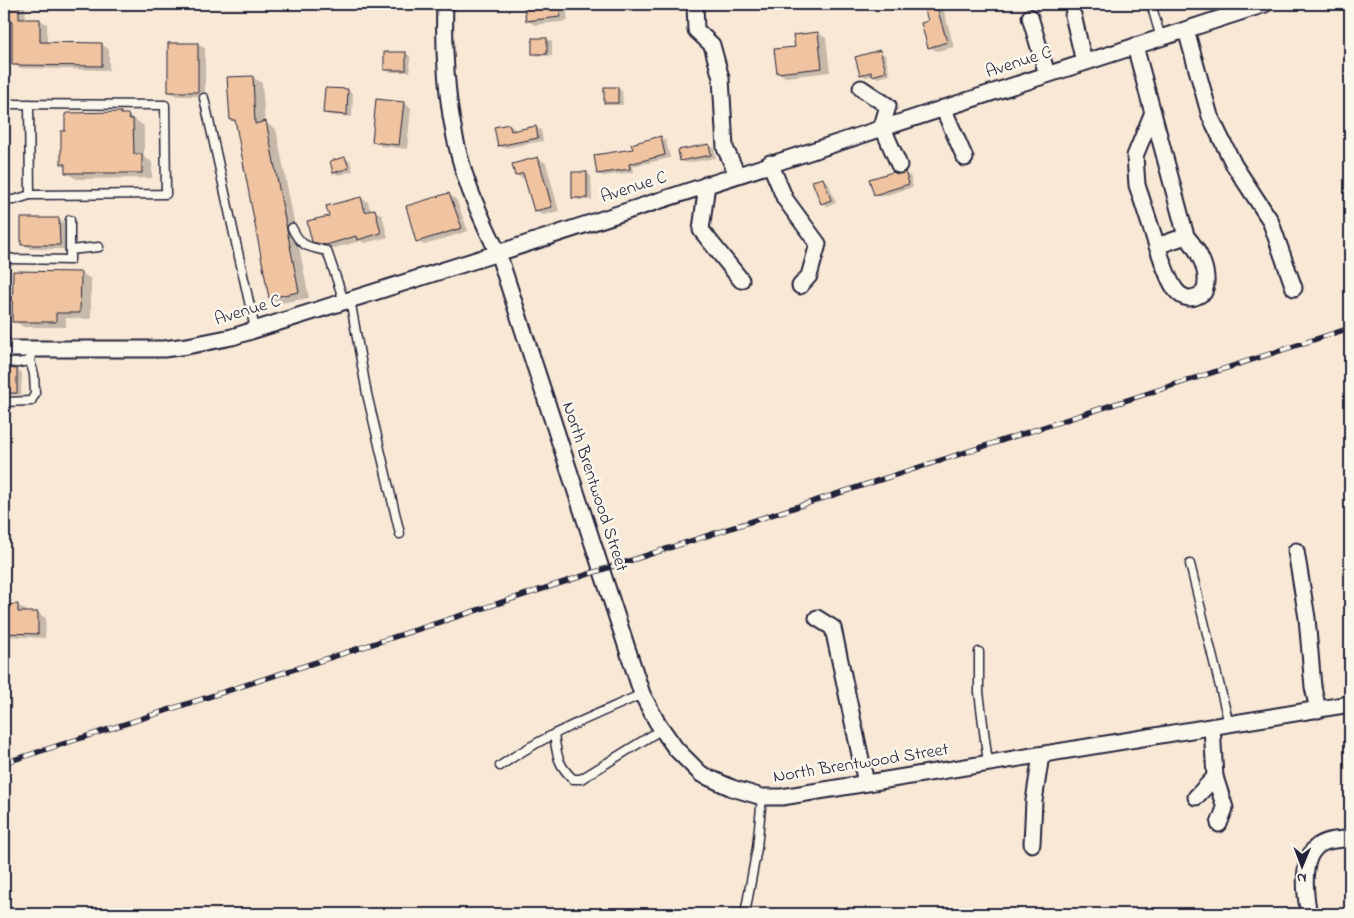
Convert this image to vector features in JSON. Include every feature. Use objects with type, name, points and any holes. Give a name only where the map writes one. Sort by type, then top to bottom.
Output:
[{"type":"street","name":"North Brentwood Street","points":[[445,4],[446,69],[458,152],[470,190],[498,253],[642,694],[676,749],[701,774],[732,788],[762,797],[782,797],[1350,704]]},
{"type":"street","points":[[694,4],[696,30],[712,45],[721,78],[725,148],[737,174]]},
{"type":"street","name":"Avenue C","points":[[4,353],[31,355],[164,349],[207,342],[255,329],[498,253],[770,163],[884,128],[1265,4]]},
{"type":"street","points":[[1073,15],[1084,62]]},
{"type":"street","points":[[1030,17],[1047,74]]},
{"type":"street","points":[[1186,30],[1210,116],[1234,165],[1270,220],[1294,288]]},
{"type":"street","points":[[1135,46],[1153,112],[1186,236],[1192,242],[1203,264],[1207,278],[1204,292],[1187,299],[1178,294],[1173,288],[1137,185],[1135,156],[1153,112]]},
{"type":"street","points":[[861,88],[888,106],[882,126],[899,165]]},
{"type":"street","points":[[942,108],[965,158]]},
{"type":"street","points":[[770,163],[785,199],[818,244],[809,276],[800,286]]},
{"type":"street","points":[[707,184],[701,230],[741,280]]},
{"type":"street","points":[[1157,246],[1186,236]]},
{"type":"street","points":[[1296,551],[1307,618],[1313,687],[1318,710]]},
{"type":"street","points":[[817,618],[833,628],[866,783]]},
{"type":"street","points":[[1212,727],[1216,777],[1225,808],[1219,824]]},
{"type":"street","points":[[1032,844],[1034,801],[1041,755]]},
{"type":"street","points":[[1196,797],[1216,777]]},
{"type":"street","points":[[1309,914],[1305,894],[1306,874],[1311,853],[1323,843],[1350,838]]},
{"type":"lane","points":[[1150,4],[1161,38]]},
{"type":"lane","points":[[204,98],[255,329]]},
{"type":"lane","points":[[4,104],[165,106],[166,125],[166,194],[30,195],[14,200],[4,200]]},
{"type":"lane","points":[[29,104],[30,195]]},
{"type":"lane","points":[[4,256],[13,260],[70,260],[70,220]]},
{"type":"lane","points":[[292,228],[296,237],[305,247],[327,251],[347,300],[400,534]]},
{"type":"lane","points":[[70,250],[99,247]]},
{"type":"lane","points":[[4,324],[4,353]]},
{"type":"lane","points":[[4,402],[32,401],[35,394],[31,355]]},
{"type":"lane","points":[[1190,564],[1229,724]]},
{"type":"lane","points":[[979,652],[979,692],[988,763]]},
{"type":"lane","points":[[500,766],[521,751],[554,734],[642,694]]},
{"type":"lane","points":[[554,734],[557,758],[561,765],[573,779],[581,780],[662,729]]},
{"type":"lane","points":[[745,914],[757,848],[762,797]]},
{"type":"building","points":[[5,4],[19,4],[19,19],[40,19],[40,42],[102,43],[102,66],[12,65],[12,21],[4,20]]},
{"type":"building","points":[[524,4],[559,4],[560,17],[526,21]]},
{"type":"building","points":[[923,4],[936,4],[947,42],[928,48],[921,23],[928,21]]},
{"type":"building","points":[[818,32],[822,68],[777,73],[774,49],[795,47],[793,35]]},
{"type":"building","points":[[532,38],[547,38],[547,54],[532,54]]},
{"type":"building","points":[[168,43],[198,43],[198,92],[168,92]]},
{"type":"building","points":[[880,50],[886,72],[872,76],[871,72],[860,75],[855,57]]},
{"type":"building","points":[[384,52],[406,52],[406,70],[384,70]]},
{"type":"building","points":[[253,76],[255,124],[266,121],[299,292],[269,298],[235,120],[230,120],[227,77]]},
{"type":"building","points":[[604,87],[618,87],[618,103],[604,103]]},
{"type":"building","points":[[325,88],[348,89],[347,115],[323,113]]},
{"type":"building","points":[[376,99],[404,102],[399,145],[372,142]]},
{"type":"building","points":[[121,112],[121,114],[128,114],[129,119],[133,119],[134,154],[142,154],[142,173],[65,173],[65,164],[61,164],[61,131],[65,131],[65,114]]},
{"type":"building","points":[[509,124],[511,131],[536,126],[538,138],[498,146],[494,127]]},
{"type":"building","points":[[661,136],[665,155],[629,164],[630,169],[597,174],[594,155],[633,149],[631,144]]},
{"type":"building","points":[[709,144],[711,155],[680,161],[678,150]]},
{"type":"building","points":[[345,157],[349,168],[333,173],[330,161]]},
{"type":"building","points":[[538,157],[552,207],[534,211],[523,173],[515,176],[512,164]]},
{"type":"building","points":[[572,172],[587,172],[587,198],[572,198]]},
{"type":"building","points":[[893,172],[898,174],[905,172],[909,184],[874,195],[869,179]]},
{"type":"building","points":[[823,178],[831,200],[821,204],[812,181]]},
{"type":"building","points":[[449,193],[462,228],[416,242],[406,206]]},
{"type":"building","points":[[361,197],[365,212],[375,209],[381,233],[357,240],[356,236],[326,245],[312,242],[307,221],[329,216],[326,206]]},
{"type":"building","points":[[21,218],[59,218],[60,245],[21,245]]},
{"type":"building","points":[[13,271],[81,272],[80,313],[56,313],[56,322],[12,322]]},
{"type":"building","points":[[4,368],[17,369],[17,393],[4,393]]},
{"type":"building","points":[[18,604],[18,612],[38,612],[38,634],[4,633],[4,605]]},
{"type":"railway","points":[[4,763],[1350,328]]}]
